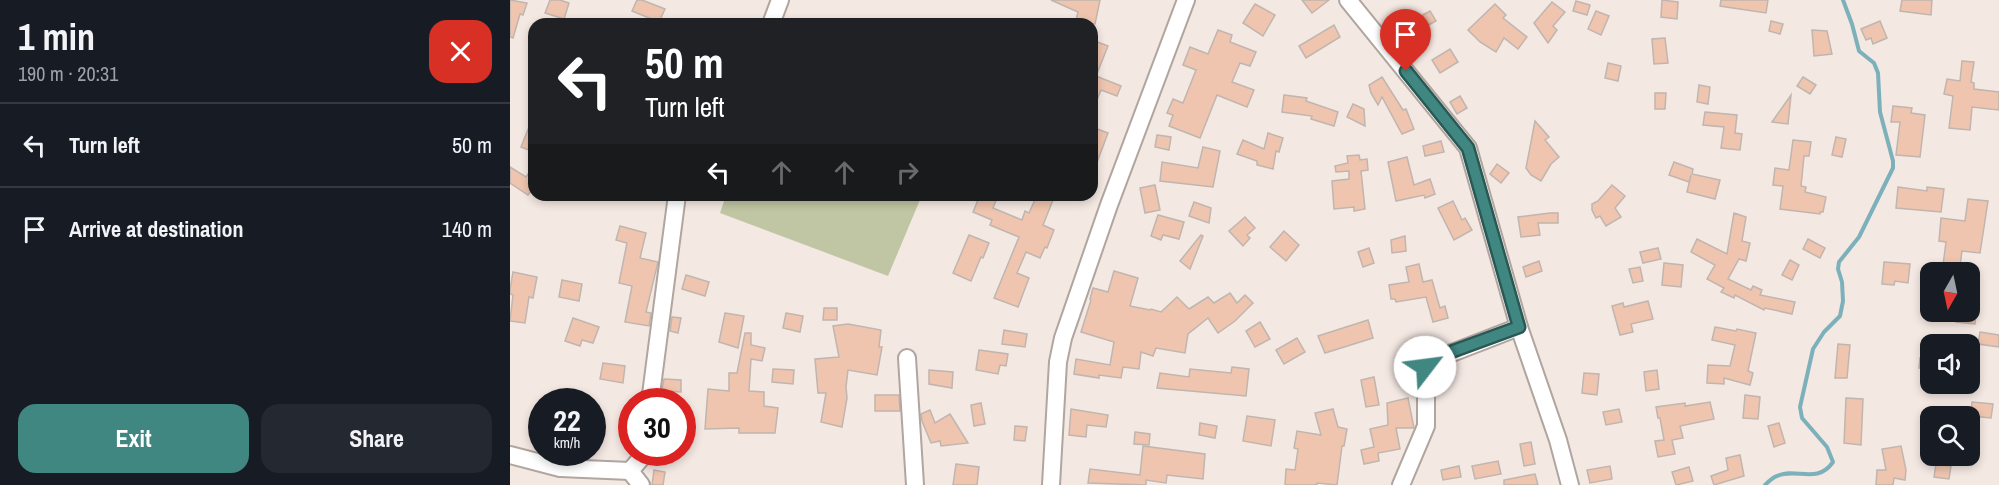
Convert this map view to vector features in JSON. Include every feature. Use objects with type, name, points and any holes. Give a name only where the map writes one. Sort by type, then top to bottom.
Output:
[{"type":"street","points":[[773,18],[780,0]]},
{"type":"street","points":[[1051,485],[1058,362],[1063,338],[1109,205],[1186,0]]},
{"type":"street","points":[[1348,0],[1465,142],[1519,327],[1558,440],[1570,485]]},
{"type":"street","points":[[652,388],[676,201]]},
{"type":"street","points":[[1401,485],[1426,426],[1426,363],[1519,327]]},
{"type":"street","points":[[907,358],[915,485]]},
{"type":"street","points":[[510,455],[560,468],[630,471],[641,485]]},
{"type":"street","points":[[630,471],[634,466]]},
{"type":"green space","points":[[724,201],[919,201],[888,276],[720,213]]},
{"type":"building","points":[[510,0],[527,3],[523,15],[520,14],[513,38],[510,37]]},
{"type":"building","points":[[550,0],[569,3],[564,18],[545,13]]},
{"type":"building","points":[[637,0],[665,9],[661,18],[649,18],[632,11]]},
{"type":"building","points":[[1051,0],[1100,0],[1096,18],[1076,18],[1078,12]]},
{"type":"building","points":[[1302,0],[1329,0],[1312,13]]},
{"type":"building","points":[[1662,0],[1678,2],[1677,19],[1661,17]]},
{"type":"building","points":[[1721,0],[1768,0],[1766,13],[1720,6]]},
{"type":"building","points":[[1902,0],[1932,0],[1931,15],[1900,11]]},
{"type":"building","points":[[1576,1],[1590,5],[1587,15],[1573,11]]},
{"type":"building","points":[[1552,2],[1565,12],[1553,26],[1557,30],[1548,43],[1534,23]]},
{"type":"building","points":[[1255,4],[1275,15],[1263,36],[1243,23]]},
{"type":"building","points":[[1495,4],[1506,15],[1503,18],[1527,37],[1518,49],[1504,38],[1496,52],[1480,42],[1468,30]]},
{"type":"building","points":[[1430,11],[1436,21],[1423,28],[1417,18]]},
{"type":"building","points":[[1596,11],[1609,16],[1601,35],[1588,29]]},
{"type":"building","points":[[1416,21],[1422,31],[1408,40],[1401,31]]},
{"type":"building","points":[[1771,21],[1783,24],[1780,34],[1769,31]]},
{"type":"building","points":[[1880,21],[1887,38],[1873,44],[1871,38],[1866,40],[1861,29]]},
{"type":"building","points":[[1334,25],[1340,37],[1306,58],[1299,46]]},
{"type":"building","points":[[1218,30],[1232,35],[1230,42],[1256,52],[1250,66],[1240,63],[1232,82],[1254,90],[1247,107],[1217,95],[1200,138],[1169,126],[1173,115],[1167,113],[1173,99],[1183,103],[1196,70],[1183,65],[1190,47],[1208,54]]},
{"type":"building","points":[[1812,30],[1827,31],[1832,54],[1814,56]]},
{"type":"building","points":[[1665,38],[1668,63],[1654,64],[1652,39]]},
{"type":"building","points":[[1098,42],[1108,46],[1098,71]]},
{"type":"building","points":[[1450,49],[1458,62],[1440,73],[1432,60]]},
{"type":"building","points":[[1962,61],[1974,62],[1971,82],[1974,83],[1974,89],[1999,92],[1999,110],[1972,107],[1970,130],[1949,128],[1953,96],[1944,94],[1947,79],[1960,81]]},
{"type":"building","points":[[1608,63],[1621,66],[1618,81],[1605,78]]},
{"type":"building","points":[[1098,77],[1121,86],[1117,96],[1101,90],[1098,97]]},
{"type":"building","points":[[1382,77],[1403,110],[1406,109],[1414,129],[1402,134],[1382,97],[1378,105],[1369,85]]},
{"type":"building","points":[[1803,77],[1816,85],[1810,94],[1797,86]]},
{"type":"building","points":[[1699,85],[1710,87],[1708,104],[1697,102]]},
{"type":"building","points":[[1655,93],[1666,93],[1665,109],[1655,109]]},
{"type":"building","points":[[1284,95],[1307,98],[1306,101],[1338,112],[1334,126],[1311,119],[1312,116],[1282,112]]},
{"type":"building","points":[[1791,95],[1788,124],[1772,122]]},
{"type":"building","points":[[1460,96],[1467,108],[1457,114],[1450,102]]},
{"type":"building","points":[[1353,104],[1364,109],[1365,126],[1347,117]]},
{"type":"building","points":[[1893,106],[1912,108],[1911,113],[1925,115],[1920,157],[1896,155],[1900,122],[1891,122]]},
{"type":"building","points":[[1705,112],[1737,115],[1735,133],[1742,134],[1740,150],[1721,148],[1724,127],[1703,125]]},
{"type":"building","points":[[1535,121],[1549,137],[1545,140],[1559,157],[1551,164],[1541,181],[1531,175],[1526,168]]},
{"type":"building","points":[[1098,129],[1108,133],[1098,160]]},
{"type":"building","points":[[528,130],[528,150],[521,147]]},
{"type":"building","points":[[1268,133],[1283,138],[1279,152],[1276,151],[1273,169],[1257,165],[1257,161],[1237,154],[1243,140],[1264,149]]},
{"type":"building","points":[[1157,135],[1171,137],[1169,150],[1155,147]]},
{"type":"building","points":[[1836,137],[1846,139],[1842,157],[1832,155]]},
{"type":"building","points":[[1793,140],[1811,142],[1809,156],[1804,156],[1801,186],[1806,187],[1805,192],[1826,197],[1823,212],[1820,214],[1780,209],[1783,186],[1773,185],[1775,168],[1789,170]]},
{"type":"building","points":[[1441,141],[1444,152],[1425,156],[1423,146]]},
{"type":"building","points":[[1203,147],[1220,151],[1213,187],[1160,181],[1162,162],[1198,168]]},
{"type":"building","points":[[1359,155],[1360,160],[1367,159],[1368,170],[1361,171],[1365,209],[1354,211],[1354,207],[1334,209],[1332,181],[1349,179],[1349,171],[1336,172],[1335,166],[1348,163],[1347,156]]},
{"type":"building","points":[[1407,157],[1414,185],[1430,179],[1435,194],[1425,198],[1424,195],[1396,201],[1388,162]]},
{"type":"building","points":[[1674,162],[1693,169],[1692,174],[1720,180],[1715,199],[1687,192],[1691,175],[1689,182],[1669,175]]},
{"type":"building","points":[[1497,164],[1509,173],[1501,183],[1490,174]]},
{"type":"building","points":[[510,167],[526,177],[528,174],[528,195],[510,183]]},
{"type":"building","points":[[1155,185],[1160,210],[1145,213],[1140,188]]},
{"type":"building","points":[[1612,185],[1625,196],[1615,208],[1621,217],[1606,226],[1600,216],[1596,218],[1592,204],[1598,201]]},
{"type":"building","points":[[1898,187],[1927,191],[1927,187],[1944,189],[1941,212],[1896,208]]},
{"type":"building","points":[[1968,199],[1988,201],[1980,253],[1962,251],[1960,262],[1943,262],[1946,242],[1939,241],[1941,218],[1965,221]]},
{"type":"building","points":[[978,201],[996,201],[993,208],[1022,220],[1025,211],[1029,213],[1034,201],[1053,201],[1043,225],[1054,230],[1047,248],[1045,247],[1040,258],[1026,252],[1017,273],[1029,278],[1018,307],[994,298],[1019,237],[990,225],[992,220],[973,212]]},
{"type":"building","points":[[1453,201],[1462,220],[1465,218],[1472,230],[1454,240],[1438,208]]},
{"type":"building","points":[[1194,202],[1211,208],[1209,223],[1189,216]]},
{"type":"building","points":[[1558,213],[1558,223],[1538,223],[1540,235],[1521,237],[1518,217]]},
{"type":"building","points":[[1734,213],[1746,217],[1742,241],[1750,243],[1746,261],[1739,259],[1728,279],[1751,290],[1753,286],[1762,290],[1760,295],[1795,302],[1792,314],[1765,308],[1764,310],[1735,295],[1734,298],[1721,292],[1724,288],[1707,279],[1715,265],[1691,252],[1697,239],[1727,254]]},
{"type":"building","points":[[1158,215],[1184,222],[1179,239],[1163,235],[1161,240],[1151,236]]},
{"type":"building","points":[[1245,217],[1255,228],[1247,235],[1250,238],[1243,246],[1229,231]]},
{"type":"building","points":[[620,226],[646,233],[640,258],[658,262],[646,312],[651,313],[649,326],[625,322],[632,286],[619,283],[627,243],[616,240]]},
{"type":"building","points":[[1284,231],[1299,245],[1286,261],[1270,247]]},
{"type":"building","points":[[969,235],[989,243],[971,281],[953,273]]},
{"type":"building","points":[[1201,235],[1203,236],[1190,269],[1180,261]]},
{"type":"building","points":[[1405,236],[1406,251],[1392,253],[1391,240]]},
{"type":"building","points":[[1808,239],[1825,248],[1820,258],[1803,249]]},
{"type":"building","points":[[1369,248],[1374,263],[1363,267],[1358,252]]},
{"type":"building","points":[[1658,248],[1661,259],[1643,263],[1640,252]]},
{"type":"building","points":[[1790,260],[1799,265],[1792,280],[1782,275]]},
{"type":"building","points":[[1539,261],[1542,271],[1526,277],[1523,267]]},
{"type":"building","points":[[1884,262],[1910,264],[1908,283],[1895,281],[1894,285],[1882,284]]},
{"type":"building","points":[[1664,263],[1683,265],[1681,287],[1662,285]]},
{"type":"building","points":[[1419,264],[1423,282],[1432,280],[1440,308],[1445,306],[1448,318],[1433,322],[1426,297],[1396,302],[1395,299],[1391,299],[1389,285],[1409,282],[1406,267]]},
{"type":"building","points":[[1640,267],[1643,281],[1633,283],[1629,269]]},
{"type":"building","points":[[1114,271],[1138,278],[1130,306],[1161,312],[1177,297],[1189,309],[1208,297],[1214,303],[1230,293],[1237,303],[1245,295],[1253,303],[1235,321],[1218,333],[1208,318],[1188,334],[1185,353],[1156,348],[1153,356],[1141,352],[1139,369],[1123,367],[1121,378],[1099,375],[1099,378],[1074,374],[1076,359],[1110,365],[1114,342],[1081,332],[1093,288],[1108,292]]},
{"type":"building","points":[[513,272],[537,277],[533,298],[529,297],[525,323],[510,321],[513,295],[510,294],[510,290]]},
{"type":"building","points":[[686,275],[709,282],[705,296],[682,289]]},
{"type":"building","points":[[562,280],[582,284],[579,301],[559,297]]},
{"type":"building","points":[[1648,301],[1653,319],[1631,324],[1633,332],[1620,335],[1612,306],[1623,303],[1624,307]]},
{"type":"building","points":[[824,308],[837,308],[837,320],[823,320]]},
{"type":"building","points":[[725,313],[744,316],[738,348],[719,342]]},
{"type":"building","points":[[786,313],[803,316],[800,332],[783,328]]},
{"type":"building","points":[[672,317],[681,318],[678,333],[670,331]]},
{"type":"building","points":[[573,318],[599,327],[593,343],[582,340],[580,346],[565,341]]},
{"type":"building","points":[[1368,320],[1373,338],[1325,353],[1318,336]]},
{"type":"building","points":[[1260,322],[1270,339],[1255,347],[1246,331]]},
{"type":"building","points":[[848,324],[881,330],[879,347],[882,347],[877,375],[848,370],[847,398],[842,427],[821,422],[826,393],[818,393],[815,359],[839,357],[833,326]]},
{"type":"building","points":[[1715,327],[1756,333],[1748,371],[1753,373],[1750,385],[1724,378],[1724,384],[1707,383],[1708,365],[1730,366],[1735,345],[1712,340]]},
{"type":"building","points":[[1004,330],[1027,334],[1025,347],[1002,344]]},
{"type":"building","points":[[1980,332],[1999,335],[1999,347],[1980,344]]},
{"type":"building","points":[[745,333],[751,333],[751,345],[765,348],[762,361],[751,359],[749,391],[764,392],[764,406],[778,408],[775,433],[739,433],[739,428],[705,429],[708,389],[729,391],[729,373],[737,373]]},
{"type":"building","points":[[1297,338],[1305,352],[1284,364],[1276,350]]},
{"type":"building","points":[[1838,344],[1850,345],[1847,378],[1835,378]]},
{"type":"building","points":[[979,350],[1008,354],[1006,366],[1000,365],[998,374],[976,370]]},
{"type":"building","points":[[603,363],[625,366],[623,383],[600,379]]},
{"type":"building","points":[[1232,367],[1249,369],[1246,396],[1157,388],[1160,373],[1189,377],[1190,369],[1231,373]]},
{"type":"building","points":[[773,369],[794,370],[793,384],[772,382]]},
{"type":"building","points":[[929,370],[953,372],[952,388],[929,384]]},
{"type":"building","points":[[1657,370],[1659,389],[1646,391],[1644,372]]},
{"type":"building","points":[[1584,373],[1599,374],[1597,395],[1582,393]]},
{"type":"building","points":[[1374,377],[1379,405],[1366,407],[1361,380]]},
{"type":"building","points":[[664,379],[681,380],[681,388],[662,388]]},
{"type":"building","points":[[875,395],[899,395],[900,411],[875,411]]},
{"type":"building","points":[[1745,395],[1760,397],[1758,419],[1743,418]]},
{"type":"building","points":[[1408,398],[1414,428],[1396,428],[1400,449],[1378,453],[1379,461],[1364,464],[1361,450],[1374,447],[1370,429],[1388,425],[1387,403]]},
{"type":"building","points":[[1846,398],[1863,399],[1861,445],[1844,443]]},
{"type":"building","points":[[1710,402],[1714,419],[1680,426],[1683,438],[1672,440],[1675,454],[1658,457],[1655,441],[1664,440],[1656,407]]},
{"type":"building","points":[[1972,402],[1993,404],[1991,418],[1980,417],[1980,406],[1972,406]]},
{"type":"building","points":[[981,403],[985,424],[974,426],[971,405]]},
{"type":"building","points":[[1071,409],[1108,415],[1106,427],[1087,425],[1086,437],[1069,435]]},
{"type":"building","points":[[1333,409],[1338,427],[1347,429],[1344,446],[1342,446],[1337,485],[1317,483],[1317,485],[1285,485],[1286,469],[1295,470],[1298,449],[1294,448],[1297,431],[1321,435],[1315,413]]},
{"type":"building","points":[[1619,409],[1622,422],[1606,425],[1603,412]]},
{"type":"building","points":[[930,410],[935,423],[950,414],[968,443],[941,446],[940,441],[931,443],[921,414]]},
{"type":"building","points":[[1247,416],[1275,420],[1271,446],[1243,441]]},
{"type":"building","points":[[1200,423],[1217,426],[1215,438],[1199,435]]},
{"type":"building","points":[[1779,423],[1785,443],[1774,447],[1768,426]]},
{"type":"building","points":[[1015,426],[1027,427],[1025,441],[1014,440]]},
{"type":"building","points":[[1135,432],[1150,434],[1149,445],[1134,444]]},
{"type":"building","points":[[1531,442],[1535,464],[1524,466],[1520,444]]},
{"type":"building","points":[[1143,446],[1205,454],[1203,479],[1167,475],[1166,483],[1146,480],[1146,485],[1088,483],[1090,469],[1140,475]]},
{"type":"building","points":[[1901,446],[1906,470],[1905,480],[1894,478],[1893,485],[1876,485],[1877,470],[1886,470],[1882,449]]},
{"type":"building","points":[[1740,455],[1744,476],[1714,485],[1711,476],[1728,470],[1726,458]]},
{"type":"building","points":[[1498,461],[1501,474],[1475,479],[1472,466]]},
{"type":"building","points":[[956,464],[979,467],[977,485],[953,485]]},
{"type":"building","points":[[1459,466],[1461,477],[1443,480],[1441,470]]},
{"type":"building","points":[[1610,466],[1612,479],[1590,483],[1587,470]]},
{"type":"building","points":[[1936,466],[1951,466],[1949,479],[1934,477]]},
{"type":"building","points":[[1689,467],[1693,481],[1676,485],[1672,472]]},
{"type":"building","points":[[654,470],[665,472],[663,485],[652,485]]},
{"type":"building","points":[[1535,474],[1538,485],[1504,485],[1504,480]]},
{"type":"waterway","points":[[1765,485],[1774,477],[1784,474],[1820,473],[1833,462],[1827,447],[1802,418],[1800,407],[1813,349],[1824,332],[1840,316],[1843,301],[1839,262],[1859,237],[1893,168],[1880,112],[1878,73],[1874,63],[1859,51],[1843,0]]},
{"type":"route","points":[[1406,71],[1468,148],[1519,327],[1429,360],[1425,367]]}]
